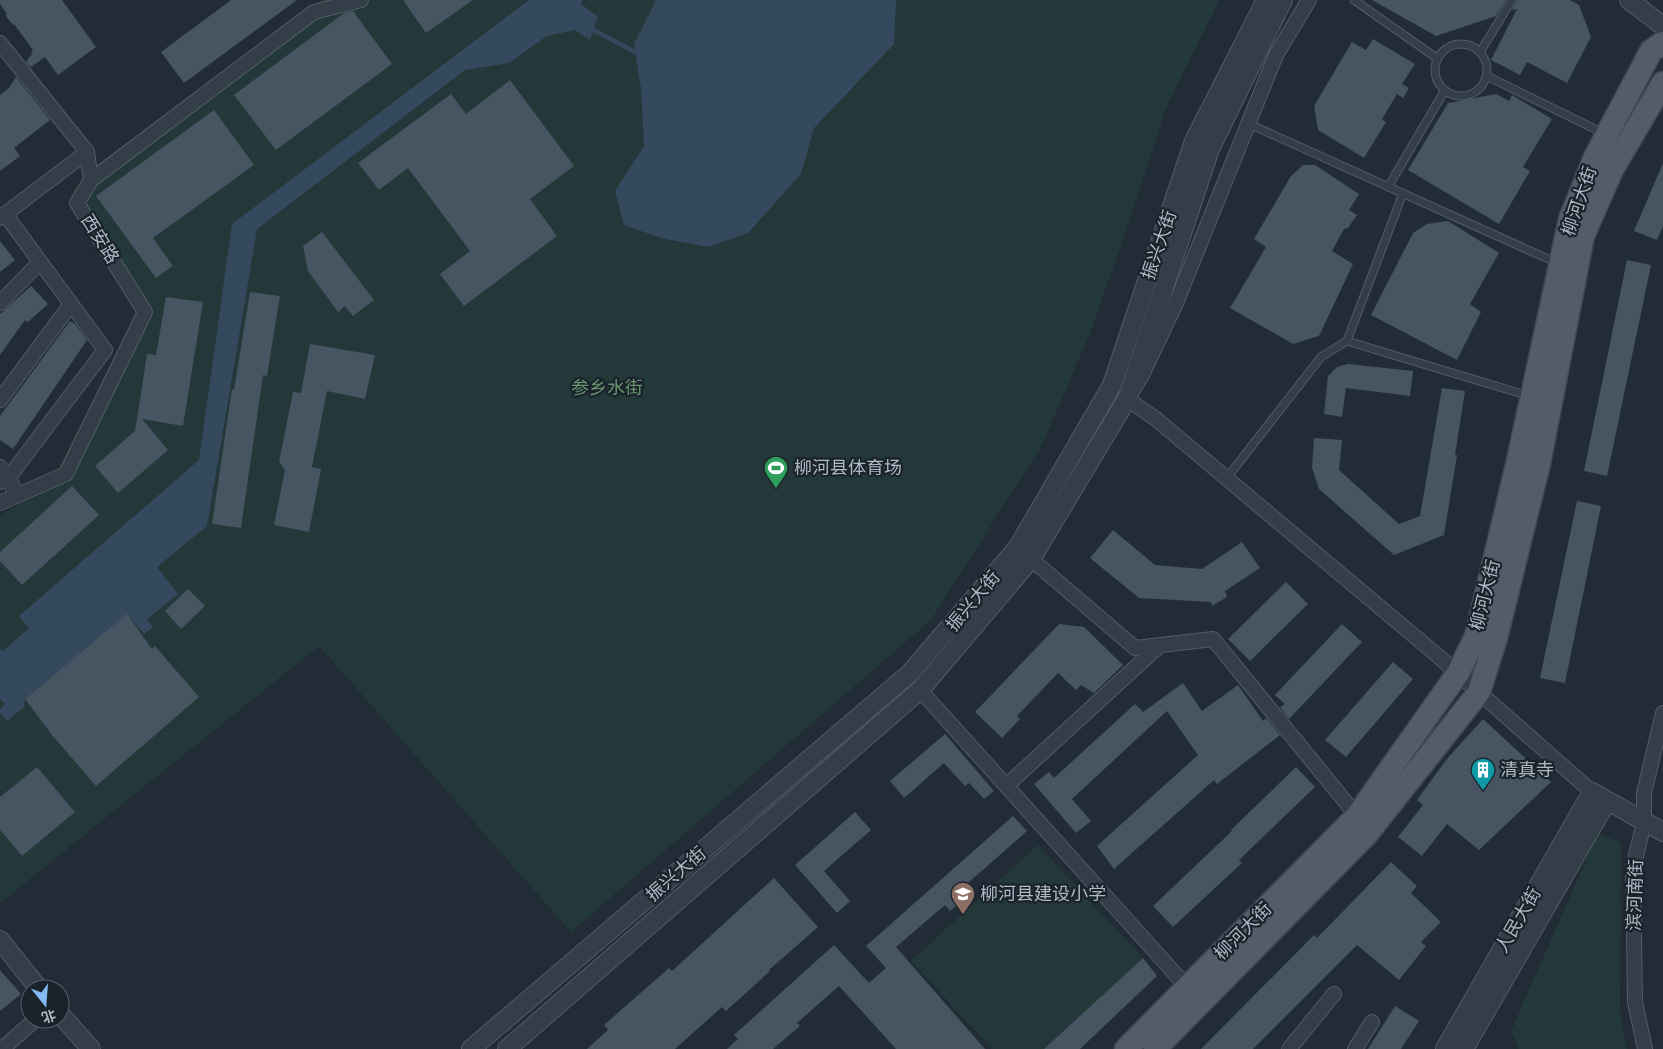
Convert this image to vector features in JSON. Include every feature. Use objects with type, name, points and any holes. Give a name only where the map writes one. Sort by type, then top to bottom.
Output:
[{"type":"main road","name":"柳河大街","points":[[1143,1046],[1187,987],[1358,816],[1458,673],[1476,636],[1517,465],[1570,218],[1606,134],[1651,51],[1663,43]]},
{"type":"main road","name":"柳河大街","points":[[1143,1046],[1367,834],[1479,692],[1496,638],[1539,464],[1583,236],[1612,170],[1663,84]]},
{"type":"street","name":"西安路","points":[[0,503],[66,474],[145,312],[77,203],[91,180],[314,12],[361,0]]},
{"type":"street","name":"振兴大街","points":[[472,1049],[910,674],[1018,547],[1112,385],[1194,141],[1266,0]]},
{"type":"street","name":"振兴大街","points":[[507,1049],[920,690],[1031,559],[1127,398],[1210,149],[1283,0]]},
{"type":"street","points":[[1309,0],[1276,55],[1176,303],[1141,377],[1127,398],[1156,419],[1458,673],[1599,796],[1663,832]]},
{"type":"street","points":[[1629,0],[1663,26]]},
{"type":"street","points":[[0,43],[87,152],[91,180]]},
{"type":"street","points":[[16,496],[3,476],[105,350],[40,262],[3,216],[87,152]]},
{"type":"street","points":[[0,303],[40,262]]},
{"type":"street","points":[[0,400],[71,304]]},
{"type":"street","points":[[1031,559],[1135,648],[1213,639],[1358,816]]},
{"type":"street","points":[[1006,786],[1160,645]]},
{"type":"street","points":[[920,690],[1187,987]]},
{"type":"street","name":"滨河南街","points":[[1645,1049],[1635,1002],[1633,868],[1644,822],[1644,793],[1663,713]]},
{"type":"street","name":"人民大街","points":[[1445,1049],[1599,796]]},
{"type":"street","name":"人民大街","points":[[1464,1049],[1599,796]]},
{"type":"street","points":[[0,940],[31,979]]},
{"type":"street","points":[[1289,1049],[1334,994]]},
{"type":"street","points":[[1355,1049],[1372,1022]]},
{"type":"street","points":[[70,1025],[91,1049]]},
{"type":"street","points":[[2,1049],[25,1029]]},
{"type":"lane","points":[[1354,0],[1438,59]]},
{"type":"lane","points":[[1480,52],[1512,0]]},
{"type":"lane","points":[[1464,44],[1473,47],[1485,59],[1487,76],[1478,90],[1462,96],[1453,94],[1445,90],[1439,83],[1436,74],[1438,59],[1446,49],[1455,45],[1464,44]]},
{"type":"lane","points":[[1487,76],[1606,134]]},
{"type":"lane","points":[[1388,186],[1445,90]]},
{"type":"lane","points":[[1247,123],[1560,264]]},
{"type":"lane","points":[[1226,479],[1321,357],[1347,341],[1403,193]]},
{"type":"lane","points":[[1347,341],[1532,397]]},
{"type":"green space","name":"参乡水街","points":[[322,0],[1219,0],[1166,108],[1089,336],[1042,445],[931,620],[571,932],[319,646],[0,903],[0,515],[48,489],[143,302],[73,190]]},
{"type":"green space","points":[[1598,833],[1621,843],[1620,1010],[1627,1049],[1519,1049],[1511,1031]]},
{"type":"green space","points":[[1038,845],[1143,958],[1044,1049],[992,1049],[911,961]]},
{"type":"water","points":[[529,0],[582,0],[581,4],[598,17],[590,40],[575,30],[547,36],[509,63],[465,70],[257,229],[207,526],[157,567],[178,594],[147,619],[153,627],[144,634],[127,615],[25,699],[24,707],[7,721],[0,713],[0,709],[5,704],[0,699],[0,649],[3,651],[29,628],[19,616],[199,460],[232,224]]},
{"type":"water","points":[[656,0],[896,0],[894,44],[814,128],[801,174],[748,233],[708,247],[661,238],[624,225],[615,191],[644,146],[641,88],[634,44]]},
{"type":"building","points":[[0,0],[62,0],[96,47],[58,75],[45,57],[31,67],[26,62],[33,50],[5,15],[7,14],[0,4]]},
{"type":"building","points":[[231,0],[297,0],[184,83],[161,52]]},
{"type":"building","points":[[403,0],[473,0],[426,33]]},
{"type":"building","points":[[1372,0],[1506,0],[1496,16],[1436,36]]},
{"type":"building","points":[[1517,0],[1570,0],[1579,5],[1591,37],[1567,83],[1527,62],[1520,75],[1491,60],[1517,9],[1512,10]]},
{"type":"building","points":[[353,11],[392,64],[276,150],[234,95],[344,13]]},
{"type":"building","points":[[1373,39],[1415,64],[1402,84],[1409,88],[1403,98],[1397,94],[1382,119],[1386,122],[1364,158],[1318,130],[1314,106],[1352,42],[1366,50]]},
{"type":"building","points":[[16,77],[50,120],[14,148],[20,156],[0,171],[0,95],[9,88]]},
{"type":"building","points":[[510,80],[574,166],[530,199],[557,236],[464,306],[440,274],[470,251],[408,168],[379,190],[358,163],[451,94],[466,114]]},
{"type":"building","points":[[1496,94],[1509,101],[1512,95],[1552,119],[1523,167],[1530,171],[1499,224],[1408,170],[1448,103]]},
{"type":"building","points":[[214,110],[254,165],[153,238],[173,266],[156,278],[96,196]]},
{"type":"building","points":[[1663,163],[1663,226],[1657,240],[1634,231]]},
{"type":"building","points":[[1303,165],[1315,165],[1359,194],[1349,210],[1357,215],[1348,228],[1344,229],[1332,251],[1353,264],[1319,336],[1293,344],[1230,308],[1266,247],[1254,239],[1291,176]]},
{"type":"building","points":[[1448,221],[1499,253],[1470,304],[1481,312],[1457,360],[1371,315],[1413,233],[1427,224]]},
{"type":"building","points":[[322,232],[374,300],[353,316],[345,306],[338,312],[308,271],[303,246]]},
{"type":"building","points":[[0,241],[15,260],[0,272]]},
{"type":"building","points":[[1627,260],[1651,265],[1607,476],[1584,471]]},
{"type":"building","points":[[31,286],[48,304],[28,322],[25,320],[0,355],[0,314]]},
{"type":"building","points":[[250,292],[280,296],[267,376],[263,375],[241,528],[212,524],[232,389],[234,390]]},
{"type":"building","points":[[166,297],[203,302],[183,426],[142,419],[168,450],[118,493],[95,466],[135,431],[147,354],[156,355]]},
{"type":"building","points":[[70,321],[75,324],[87,340],[13,449],[0,440],[0,416]]},
{"type":"building","points":[[310,344],[375,355],[365,399],[327,391],[312,467],[321,469],[309,532],[274,525],[285,470],[279,462],[293,392],[301,393]]},
{"type":"building","points":[[1348,364],[1413,371],[1410,396],[1346,388],[1342,417],[1324,414],[1328,376],[1337,367]]},
{"type":"building","points":[[1442,388],[1465,391],[1444,535],[1394,555],[1319,489],[1312,468],[1314,438],[1342,440],[1339,470],[1399,524],[1420,516]]},
{"type":"building","points":[[72,486],[99,515],[22,585],[0,561],[0,552]]},
{"type":"building","points":[[1577,501],[1601,506],[1565,683],[1540,678]]},
{"type":"building","points":[[1113,530],[1155,565],[1202,569],[1242,542],[1260,568],[1225,591],[1227,597],[1212,606],[1211,602],[1139,598],[1090,558]]},
{"type":"building","points":[[1286,582],[1308,604],[1250,661],[1228,639]]},
{"type":"building","points":[[188,589],[205,606],[181,629],[165,611]]},
{"type":"building","points":[[127,614],[152,649],[155,646],[199,697],[96,786],[52,735],[25,699]]},
{"type":"building","points":[[1059,624],[1084,627],[1123,665],[1094,693],[1081,685],[1076,690],[1058,673],[1017,716],[1020,719],[1002,738],[975,712]]},
{"type":"building","points":[[1342,624],[1362,642],[1289,719],[1280,707],[1285,704],[1275,695]]},
{"type":"building","points":[[1393,662],[1413,679],[1346,757],[1325,740]]},
{"type":"building","points":[[1183,683],[1202,711],[1238,685],[1263,721],[1266,718],[1280,735],[1217,784],[1214,780],[1114,869],[1097,846],[1198,755],[1167,711],[1072,799],[1091,821],[1076,833],[1034,784],[1049,772],[1054,778],[1135,704],[1143,712]]},
{"type":"building","name":"清真寺","points":[[1483,719],[1551,782],[1479,850],[1447,824],[1422,856],[1398,837],[1423,805],[1417,800],[1446,760]]},
{"type":"building","points":[[945,734],[994,791],[984,799],[969,783],[965,786],[944,763],[904,798],[890,781]]},
{"type":"building","points":[[37,767],[75,812],[22,856],[0,830],[0,797]]},
{"type":"building","points":[[1296,767],[1315,787],[1239,860],[1242,863],[1173,927],[1153,906]]},
{"type":"building","points":[[855,812],[871,830],[824,871],[850,901],[837,913],[795,865]]},
{"type":"building","points":[[1013,816],[1027,831],[968,883],[975,890],[950,911],[945,905],[896,947],[985,1049],[896,1049],[839,986],[797,1023],[800,1026],[773,1049],[727,1049],[738,1039],[734,1035],[834,945],[869,983],[886,968],[866,946]]},
{"type":"building","points":[[1391,862],[1417,886],[1411,893],[1441,922],[1421,942],[1426,946],[1399,980],[1357,945],[1253,1049],[1201,1049],[1314,935],[1317,938]]},
{"type":"building","points":[[774,878],[818,927],[770,971],[726,1011],[722,1007],[675,1049],[587,1049],[608,1030],[604,1025],[669,968],[672,971]]},
{"type":"building","points":[[1143,958],[1157,976],[1080,1049],[1044,1049]]},
{"type":"building","points":[[0,970],[20,995],[0,1011]]},
{"type":"building","points":[[1395,1006],[1419,1021],[1401,1049],[1368,1049]]},
{"type":"waterway","points":[[590,28],[635,52]]},
{"type":"place","name":"柳河县体育场","points":[[776,489]]},
{"type":"place","name":"清真寺","points":[[1483,791]]},
{"type":"place","name":"柳河县建设小学","points":[[963,915]]}]
